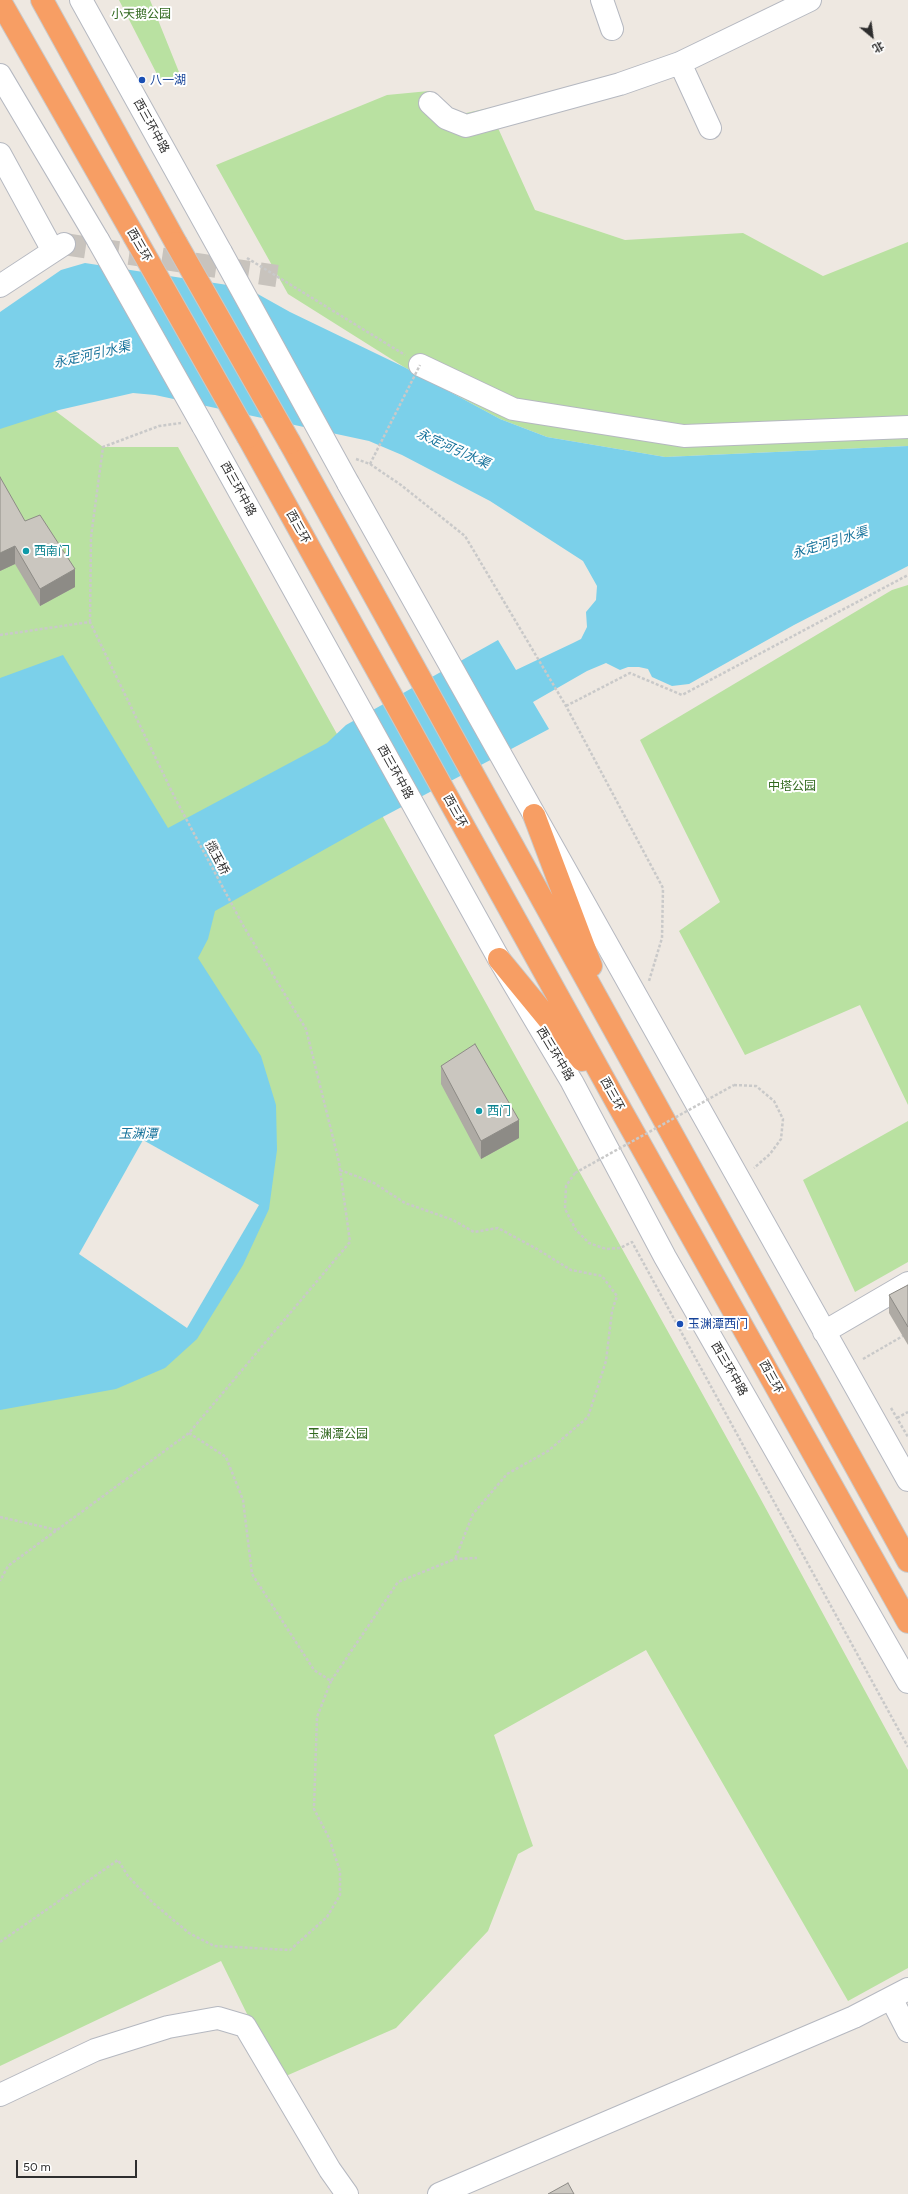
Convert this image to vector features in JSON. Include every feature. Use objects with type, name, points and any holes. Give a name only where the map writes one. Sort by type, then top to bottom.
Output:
[{"type":"highway","points":[[42,0],[176,243],[290,443],[908,1561]]},
{"type":"highway","name":"西三环","points":[[0,1],[248,437],[617,1103],[908,1622]]},
{"type":"highway","points":[[534,815],[619,1040]]},
{"type":"highway","points":[[499,958],[617,1103]]},
{"type":"street","name":"西三环中路","points":[[81,0],[231,253],[348,483],[534,815]]},
{"type":"street","points":[[602,0],[612,29]]},
{"type":"street","points":[[430,103],[446,118],[466,126],[620,84],[680,63],[810,0]]},
{"type":"street","points":[[680,63],[710,128]]},
{"type":"street","name":"西三环中路","points":[[0,75],[98,240],[193,424],[360,708],[499,958],[572,1082],[665,1257],[908,1682]]},
{"type":"street","points":[[0,154],[59,247],[0,286]]},
{"type":"street","points":[[413,361],[513,409],[684,436],[908,428]]},
{"type":"street","points":[[534,815],[824,1332],[905,1467]]},
{"type":"street","points":[[824,1332],[908,1283]]},
{"type":"street","points":[[438,2194],[854,2017],[900,1994],[908,2031]]},
{"type":"street","points":[[0,2095],[95,2050],[168,2027],[218,2018],[245,2026],[330,2170],[347,2194]]},
{"type":"path","points":[[231,253],[413,361],[370,464]]},
{"type":"path","points":[[0,635],[90,622],[91,538],[104,447],[160,426],[193,424]]},
{"type":"path","points":[[348,456],[370,464],[401,485],[465,536],[566,706],[663,888],[662,938],[648,983]]},
{"type":"path","points":[[566,706],[630,673],[682,695],[908,575]]},
{"type":"path","name":"揽玉桥","points":[[0,1580],[8,1566],[189,1433],[350,1242],[340,1170],[306,1029],[244,927],[175,798],[90,622]]},
{"type":"path","points":[[754,1168],[770,1154],[781,1139],[783,1119],[774,1101],[756,1086],[734,1085],[576,1173],[566,1186],[565,1209],[576,1230],[589,1243],[606,1249],[620,1248],[632,1242],[908,1748]]},
{"type":"path","points":[[340,1170],[374,1183],[405,1203],[453,1220],[474,1232],[498,1228],[537,1249],[571,1270],[602,1276],[617,1296],[612,1312],[606,1361],[588,1417],[548,1451],[507,1474],[473,1514],[455,1559]]},
{"type":"path","points":[[863,1359],[908,1333]]},
{"type":"path","points":[[897,1418],[908,1412]]},
{"type":"path","points":[[189,1433],[226,1457],[243,1500],[252,1574],[314,1670],[331,1681]]},
{"type":"path","points":[[0,1517],[57,1530]]},
{"type":"path","points":[[0,1942],[118,1860],[128,1876],[153,1903],[189,1933],[214,1946],[290,1950],[327,1916],[340,1895],[340,1871],[329,1838],[314,1809],[317,1716],[331,1681],[398,1582],[455,1559],[477,1558]]},
{"type":"green space","name":"小天鹅公园","points":[[119,0],[150,0],[181,77],[161,82]]},
{"type":"green space","points":[[429,91],[457,115],[489,108],[535,210],[625,240],[743,233],[823,276],[908,242],[908,446],[665,457],[547,437],[500,419],[404,367],[288,294],[216,165],[387,95]]},
{"type":"green space","name":"玉渊潭公园","points":[[0,369],[103,447],[178,447],[759,1496],[908,1770],[908,1968],[848,2001],[646,1650],[494,1735],[533,1846],[518,1854],[488,1931],[396,2028],[279,2079],[221,1961],[0,2066]]},
{"type":"green space","name":"中塔公园","points":[[908,585],[908,1105],[860,1005],[745,1055],[679,931],[720,902],[640,740],[892,590]]},
{"type":"green space","points":[[908,1121],[908,1262],[855,1292],[803,1180]]},
{"type":"water","points":[[85,263],[247,288],[290,312],[404,367],[500,419],[547,437],[665,457],[908,446],[908,566],[794,625],[689,684],[672,686],[652,677],[648,669],[639,667],[628,667],[620,670],[606,663],[587,671],[533,702],[549,729],[377,820],[215,911],[208,939],[198,958],[261,1056],[276,1105],[277,1150],[269,1209],[243,1265],[197,1339],[165,1368],[116,1389],[0,1410],[0,678],[63,655],[168,828],[327,743],[346,725],[498,640],[516,670],[581,639],[587,627],[586,612],[596,600],[597,586],[583,561],[490,501],[402,455],[369,441],[155,395],[133,393],[59,410],[0,429],[0,312],[61,270]]},
{"type":"pier","points":[[143,1140],[259,1205],[187,1328],[79,1254]]},
{"type":"building","name":"西南门","points":[[0,477],[25,521],[40,515],[75,569],[40,589],[15,546],[0,553]]},
{"type":"building","name":"西门","points":[[475,1044],[519,1120],[481,1141],[441,1066]]},
{"type":"building","points":[[908,1285],[908,1327],[889,1295]]},
{"type":"building","points":[[568,2183],[574,2194],[548,2194]]},
{"type":"tunnel","points":[[64,244],[277,276]]},
{"type":"place","name":"八一湖","points":[[142,80]]},
{"type":"place","name":"西南门","points":[[26,551]]},
{"type":"place","name":"西门","points":[[479,1111]]},
{"type":"place","name":"玉渊潭西门","points":[[680,1324]]},
{"type":"water label","name":"永定河引水渠","points":[[92,355]]},
{"type":"water label","name":"永定河引水渠","points":[[453,449]]},
{"type":"water label","name":"永定河引水渠","points":[[830,543]]},
{"type":"water label","name":"玉渊潭","points":[[138,1134]]}]
